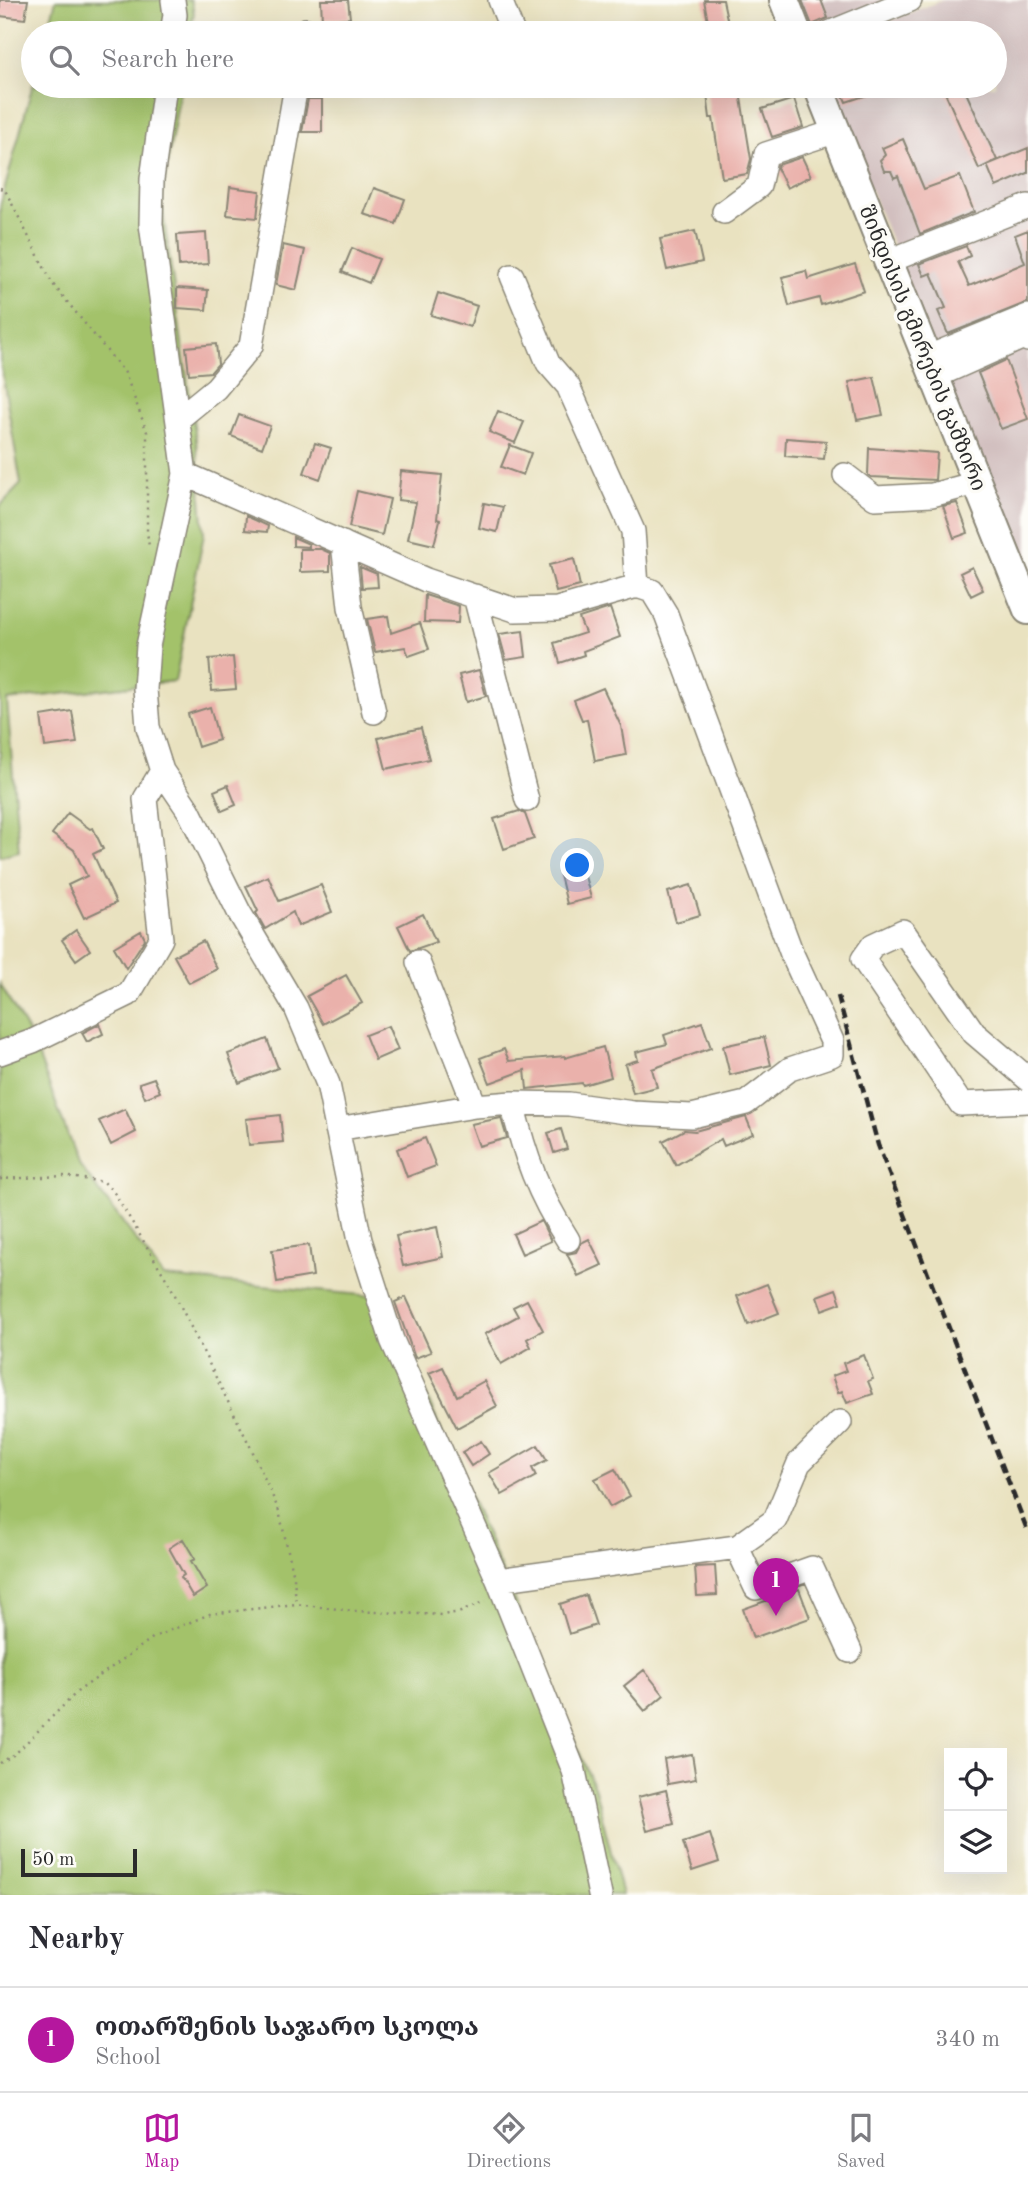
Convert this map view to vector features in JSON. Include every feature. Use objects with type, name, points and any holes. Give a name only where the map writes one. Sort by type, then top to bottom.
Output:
[{"type":"main road","points":[[783,0],[792,21]]},
{"type":"main road","name":"შინდისის გმირების გამზირი","points":[[823,98],[1028,610]]},
{"type":"street","points":[[173,0],[174,21]]},
{"type":"street","points":[[500,0],[508,21]]},
{"type":"street","points":[[858,21],[910,0]]},
{"type":"street","points":[[163,98],[152,179],[150,224],[185,474],[148,646],[145,689],[148,727],[162,771],[189,811],[239,912],[296,1008],[328,1084],[360,1240],[393,1340],[501,1586],[574,1771],[600,1895]]},
{"type":"street","points":[[178,419],[216,388],[251,346],[294,98]]},
{"type":"street","points":[[724,212],[759,186],[766,154],[837,131]]},
{"type":"street","points":[[889,261],[1028,206]]},
{"type":"street","points":[[512,276],[548,363],[568,386],[633,531],[637,586]]},
{"type":"street","points":[[930,368],[1028,316]]},
{"type":"street","points":[[930,368],[1026,336],[1028,340]]},
{"type":"street","points":[[185,474],[426,580],[515,610],[557,609],[637,586],[652,591],[666,614],[792,954],[832,1041],[832,1055],[790,1069],[746,1103],[692,1116],[633,1113],[569,1104],[513,1103],[337,1129]]},
{"type":"street","points":[[845,475],[875,498],[932,495],[976,483]]},
{"type":"street","points":[[343,543],[350,607],[373,712]]},
{"type":"street","points":[[475,596],[527,800]]},
{"type":"street","points":[[0,1053],[33,1041],[129,994],[161,939],[145,799],[162,771]]},
{"type":"street","points":[[1028,1079],[974,1033],[903,931],[873,945],[863,959],[961,1104],[1028,1101]]},
{"type":"street","points":[[418,962],[475,1107]]},
{"type":"street","points":[[513,1103],[523,1150],[547,1207],[568,1240]]},
{"type":"street","points":[[501,1586],[737,1547],[775,1520],[799,1463],[840,1422]]},
{"type":"street","points":[[737,1547],[756,1588],[812,1568],[850,1651]]},
{"type":"path","points":[[0,188],[5,190],[52,283],[125,373],[147,432],[147,531],[150,557]]},
{"type":"path","points":[[0,1179],[64,1176],[104,1182],[116,1194],[170,1285],[252,1450],[279,1511],[294,1577],[296,1604]]},
{"type":"path","points":[[0,1763],[15,1755],[77,1692],[154,1637],[210,1614],[296,1604],[354,1611],[442,1615],[461,1612],[501,1586]]},
{"type":"shaded area","points":[[794,0],[895,0],[843,21],[803,21]]},
{"type":"shaded area","points":[[943,0],[1028,0],[1028,583],[834,98],[1007,98],[1007,21],[888,21]]},
{"type":"green space","points":[[56,0],[191,0],[194,13],[192,21],[50,21]]},
{"type":"green space","points":[[29,98],[179,98],[161,200],[196,439],[204,534],[175,681],[7,700],[19,851],[0,856],[0,506],[21,484],[0,360],[0,206]]},
{"type":"green space","points":[[0,984],[33,1041],[78,1163],[164,1277],[384,1297],[595,1789],[622,1895],[0,1895]]},
{"type":"building","points":[[0,0],[28,0],[25,19],[0,16]]},
{"type":"building","points":[[321,0],[348,0],[350,18],[322,20]]},
{"type":"building","points":[[704,0],[723,0],[727,21],[708,21]]},
{"type":"building","points":[[802,0],[821,0],[828,18],[810,21]]},
{"type":"building","points":[[708,98],[741,98],[751,159],[747,174],[722,178],[713,118],[710,118]]},
{"type":"building","points":[[947,98],[969,98],[997,160],[979,169]]},
{"type":"building","points":[[308,99],[322,99],[322,132],[302,132]]},
{"type":"building","points":[[794,99],[803,127],[772,137],[762,109]]},
{"type":"building","points":[[903,139],[924,189],[960,176],[974,212],[920,234],[898,176],[894,178],[891,171],[884,171],[880,160],[885,155],[882,148]]},
{"type":"building","points":[[1028,148],[1028,173],[996,187],[987,165]]},
{"type":"building","points":[[802,157],[811,176],[787,188],[778,165]]},
{"type":"building","points":[[230,187],[260,191],[257,218],[227,215]]},
{"type":"building","points":[[374,188],[405,199],[396,224],[364,214]]},
{"type":"building","points":[[1028,230],[1028,302],[948,334],[938,311],[946,308],[931,273],[924,276],[919,264],[966,246],[970,256],[958,262],[969,286],[1025,263],[1015,235]]},
{"type":"building","points":[[695,231],[702,262],[667,270],[660,239]]},
{"type":"building","points":[[206,233],[208,264],[179,266],[177,235]]},
{"type":"building","points":[[283,245],[305,250],[296,290],[276,285]]},
{"type":"building","points":[[352,248],[379,259],[369,283],[342,272]]},
{"type":"building","points":[[855,264],[864,291],[821,305],[819,298],[789,306],[782,277],[806,271],[808,279]]},
{"type":"building","points":[[177,288],[208,290],[206,310],[177,308]]},
{"type":"building","points":[[438,293],[477,306],[470,327],[431,315]]},
{"type":"building","points":[[216,344],[218,364],[211,372],[189,374],[186,347]]},
{"type":"building","points":[[1006,360],[1028,419],[1001,429],[978,373]]},
{"type":"building","points":[[874,377],[883,415],[857,420],[849,382]]},
{"type":"building","points":[[498,411],[524,422],[515,443],[489,432]]},
{"type":"building","points":[[239,415],[270,426],[262,448],[231,436]]},
{"type":"building","points":[[786,438],[826,441],[824,459],[785,456]]},
{"type":"building","points":[[315,443],[331,448],[320,479],[304,473]]},
{"type":"building","points":[[510,445],[531,453],[523,475],[501,467]]},
{"type":"building","points":[[869,448],[937,453],[935,480],[871,477],[868,475]]},
{"type":"building","points":[[401,471],[442,475],[437,519],[440,520],[434,545],[408,539],[416,502],[398,500]]},
{"type":"building","points":[[357,491],[390,499],[382,535],[349,527]]},
{"type":"building","points":[[484,503],[503,507],[497,532],[479,528]]},
{"type":"building","points":[[957,503],[968,533],[954,538],[943,506]]},
{"type":"building","points":[[246,516],[268,526],[267,532],[245,530]]},
{"type":"building","points":[[293,537],[309,544],[309,547],[293,546]]},
{"type":"building","points":[[300,549],[321,549],[330,553],[330,571],[300,572]]},
{"type":"building","points":[[574,559],[580,586],[556,592],[549,565]]},
{"type":"building","points":[[360,567],[377,574],[378,587],[362,588]]},
{"type":"building","points":[[972,567],[983,590],[971,596],[960,573]]},
{"type":"building","points":[[425,595],[459,606],[458,623],[424,622]]},
{"type":"building","points":[[610,608],[620,637],[583,651],[584,655],[560,663],[554,643],[585,633],[579,618]]},
{"type":"building","points":[[388,616],[391,633],[420,623],[429,649],[409,656],[405,647],[375,652],[367,619]]},
{"type":"building","points":[[523,631],[526,657],[506,660],[499,634]]},
{"type":"building","points":[[233,657],[236,689],[212,691],[209,659]]},
{"type":"building","points":[[479,670],[486,696],[466,702],[459,675]]},
{"type":"building","points":[[603,688],[621,726],[626,755],[595,761],[587,719],[582,720],[574,700]]},
{"type":"building","points":[[210,707],[219,740],[198,747],[188,714]]},
{"type":"building","points":[[72,711],[77,743],[45,747],[41,716]]},
{"type":"building","points":[[421,728],[429,759],[386,769],[378,738]]},
{"type":"building","points":[[228,785],[236,805],[222,811],[214,791]]},
{"type":"building","points":[[519,811],[525,814],[534,839],[504,849],[494,819]]},
{"type":"building","points":[[68,813],[90,829],[93,828],[103,849],[93,854],[116,903],[84,918],[68,885],[87,876],[74,850],[52,834]]},
{"type":"building","points":[[583,869],[591,898],[567,904],[560,875]]},
{"type":"building","points":[[268,876],[279,901],[321,885],[332,912],[298,926],[293,912],[265,929],[246,886]]},
{"type":"building","points":[[691,885],[700,915],[676,922],[668,892]]},
{"type":"building","points":[[423,914],[436,942],[410,951],[398,926]]},
{"type":"building","points":[[76,930],[90,950],[76,960],[62,940]]},
{"type":"building","points":[[141,931],[145,939],[126,968],[114,947]]},
{"type":"building","points":[[203,941],[217,969],[189,983],[174,956]]},
{"type":"building","points":[[346,975],[362,1003],[323,1024],[307,996]]},
{"type":"building","points":[[702,1022],[711,1048],[652,1069],[657,1087],[633,1093],[625,1064],[638,1060],[636,1052],[667,1044],[664,1035]]},
{"type":"building","points":[[99,1024],[103,1034],[87,1042],[82,1033]]},
{"type":"building","points":[[388,1026],[398,1050],[375,1060],[365,1035]]},
{"type":"building","points":[[764,1037],[771,1065],[730,1075],[723,1046]]},
{"type":"building","points":[[267,1039],[278,1068],[239,1083],[228,1054]]},
{"type":"building","points":[[603,1047],[611,1077],[583,1085],[527,1089],[525,1070],[490,1083],[480,1058],[504,1049],[509,1061],[565,1058]]},
{"type":"building","points":[[154,1078],[160,1092],[145,1098],[139,1083]]},
{"type":"building","points":[[125,1109],[136,1132],[111,1145],[99,1121]]},
{"type":"building","points":[[280,1115],[283,1142],[249,1145],[246,1119]]},
{"type":"building","points":[[746,1117],[753,1134],[724,1146],[721,1139],[676,1165],[663,1141],[684,1130],[695,1131]]},
{"type":"building","points":[[501,1118],[507,1138],[479,1146],[471,1124]]},
{"type":"building","points":[[561,1129],[567,1149],[554,1153],[548,1133]]},
{"type":"building","points":[[425,1138],[436,1166],[407,1177],[397,1149]]},
{"type":"building","points":[[541,1221],[551,1241],[522,1254],[513,1234]]},
{"type":"building","points":[[437,1227],[443,1257],[403,1266],[396,1236]]},
{"type":"building","points":[[589,1239],[602,1265],[578,1276],[567,1254],[576,1252],[581,1243]]},
{"type":"building","points":[[309,1245],[313,1276],[277,1282],[272,1250]]},
{"type":"building","points":[[767,1284],[779,1313],[748,1325],[737,1296]]},
{"type":"building","points":[[836,1289],[841,1303],[822,1310],[817,1296]]},
{"type":"building","points":[[406,1297],[431,1352],[415,1358],[395,1302]]},
{"type":"building","points":[[527,1300],[543,1330],[527,1339],[531,1347],[501,1364],[485,1334],[518,1316],[513,1307]]},
{"type":"building","points":[[864,1355],[873,1379],[868,1381],[873,1394],[847,1403],[842,1391],[838,1393],[832,1376],[846,1371],[843,1363]]},
{"type":"building","points":[[443,1367],[457,1396],[484,1381],[497,1406],[457,1428],[429,1373]]},
{"type":"building","points":[[481,1441],[489,1454],[471,1466],[462,1452]]},
{"type":"building","points":[[538,1445],[547,1460],[532,1468],[536,1476],[502,1495],[489,1473]]},
{"type":"building","points":[[615,1469],[630,1496],[610,1507],[595,1479]]},
{"type":"building","points":[[183,1539],[195,1559],[191,1561],[207,1588],[193,1597],[169,1548]]},
{"type":"building","points":[[715,1566],[717,1595],[697,1596],[695,1567]]},
{"type":"building","points":[[799,1589],[810,1618],[753,1638],[743,1609]]},
{"type":"building","points":[[586,1595],[596,1625],[569,1634],[560,1604]]},
{"type":"building","points":[[644,1670],[664,1695],[645,1711],[624,1686]]},
{"type":"building","points":[[692,1754],[696,1779],[668,1784],[664,1759]]},
{"type":"building","points":[[666,1790],[674,1824],[647,1831],[638,1797]]},
{"type":"building","points":[[710,1834],[719,1862],[692,1871],[683,1843]]},
{"type":"railway","points":[[838,996],[878,1145],[1028,1532]]},
{"type":"place","name":"ოთარშენის საჯარო სკოლა","points":[[776,1616]]}]
